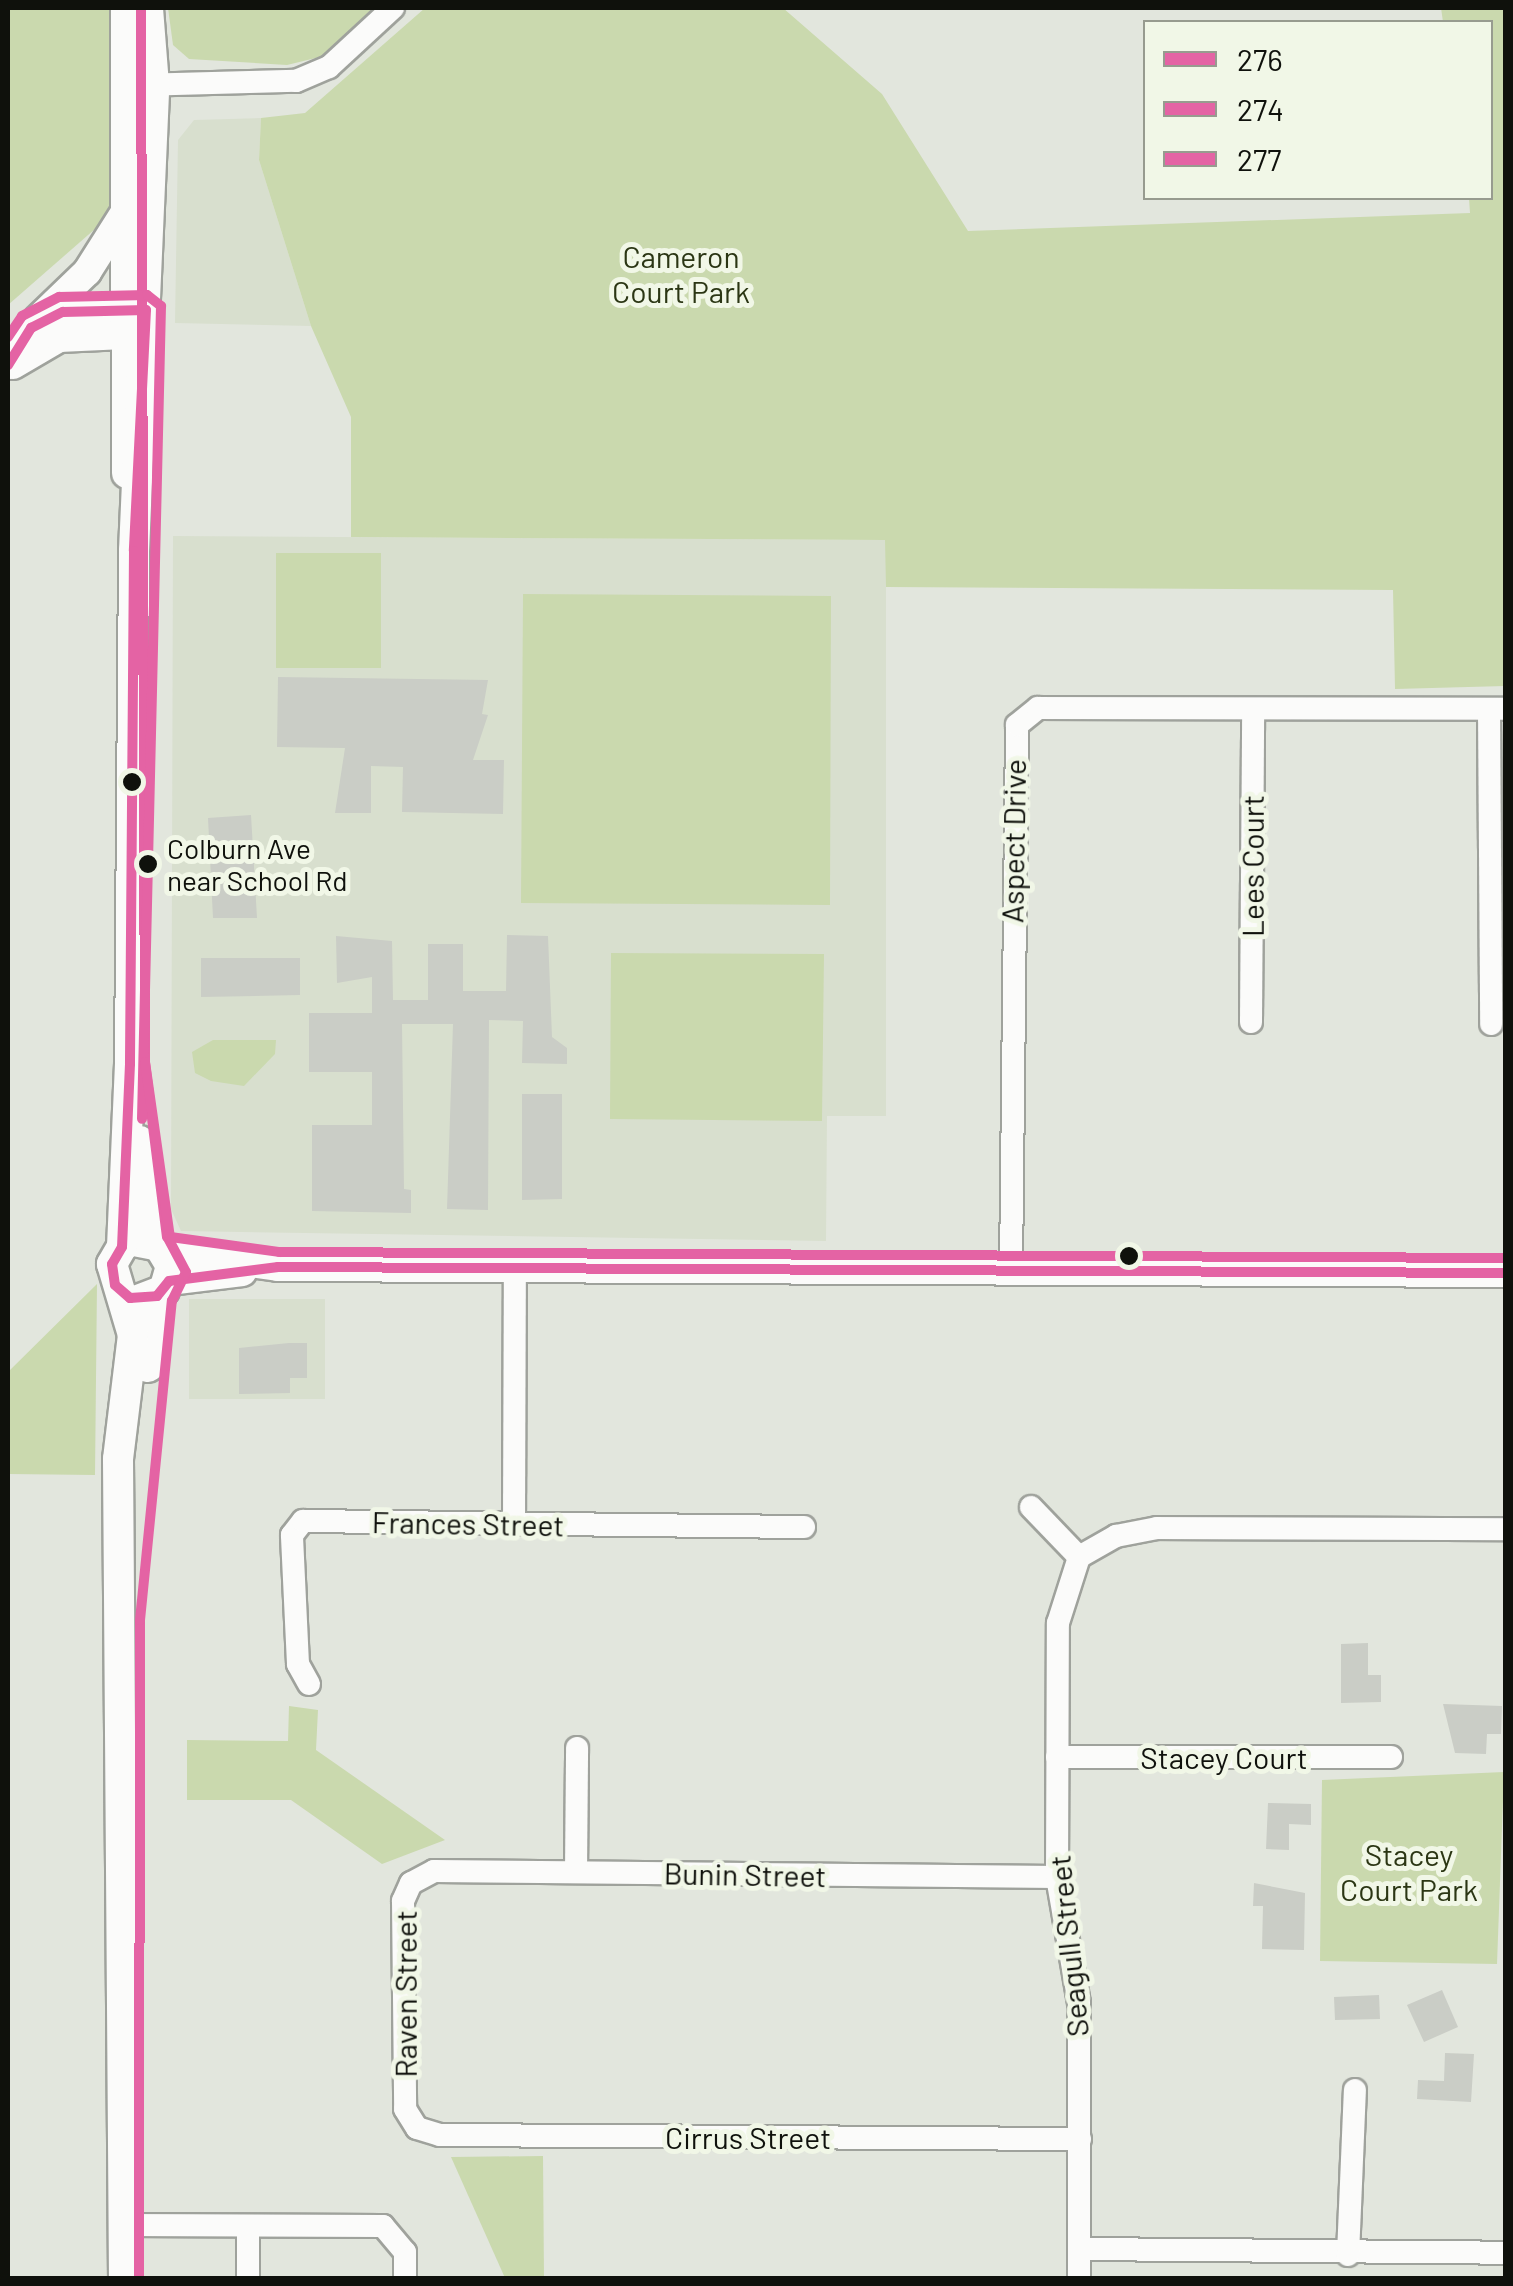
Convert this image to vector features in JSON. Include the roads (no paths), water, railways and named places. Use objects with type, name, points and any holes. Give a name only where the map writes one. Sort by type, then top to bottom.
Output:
[{"type":"main road","points":[[124,2278],[125,1619],[118,1459],[133,1334],[112,1264],[122,1247],[130,1064],[140,85],[126,8]]},
{"type":"main road","points":[[135,322],[125,212],[148,8]]},
{"type":"main road","points":[[125,1619],[161,1268],[130,1064]]},
{"type":"main road","points":[[122,1247],[161,1268]]},
{"type":"main road","points":[[122,1293],[161,1268]]},
{"type":"street","points":[[140,85],[296,81],[328,66],[393,8]]},
{"type":"street","points":[[8,366],[30,328],[88,272],[125,212]]},
{"type":"street","points":[[30,328],[63,312],[135,322]]},
{"type":"street","points":[[8,366],[59,338],[135,322]]},
{"type":"street","name":"Aspect Drive","points":[[1011,1272],[1017,725],[1038,708],[1497,709]]},
{"type":"street","points":[[1491,1024],[1497,709]]},
{"type":"street","name":"Lees Court","points":[[1251,1022],[1253,710]]},
{"type":"street","points":[[161,1268],[1506,1273]]},
{"type":"street","points":[[514,1523],[515,1269]]},
{"type":"street","points":[[1031,1507],[1079,1557],[1116,1536],[1157,1528],[1506,1529]]},
{"type":"street","name":"Frances Street","points":[[310,1684],[298,1664],[293,1550],[302,1521],[804,1527]]},
{"type":"street","name":"Seagull Street","points":[[1078,2278],[1079,2003],[1057,1877],[1057,1757],[1058,1623],[1079,1557]]},
{"type":"street","points":[[576,1872],[577,1748]]},
{"type":"street","name":"Stacey Court","points":[[1057,1757],[1392,1757]]},
{"type":"street","name":"Bunin Street","points":[[434,1871],[1057,1877]]},
{"type":"street","name":"Raven Street","points":[[417,2128],[404,2109],[402,1901],[411,1884],[434,1871]]},
{"type":"street","points":[[1348,2256],[1354,2090]]},
{"type":"street","name":"Cirrus Street","points":[[417,2128],[458,2135],[1080,2139]]},
{"type":"street","points":[[124,2225],[383,2226],[405,2252],[405,2278]]},
{"type":"street","points":[[248,2226],[248,2278]]},
{"type":"street","points":[[1079,2249],[1348,2256],[1506,2253]]},
{"type":"place","name":"Colburn Ave near School Rd","points":[[148,864]]},
{"type":"park label","name":"Cameron Court Park","points":[[681,273]]},
{"type":"park label","name":"Stacey Court Park","points":[[1409,1871]]}]
